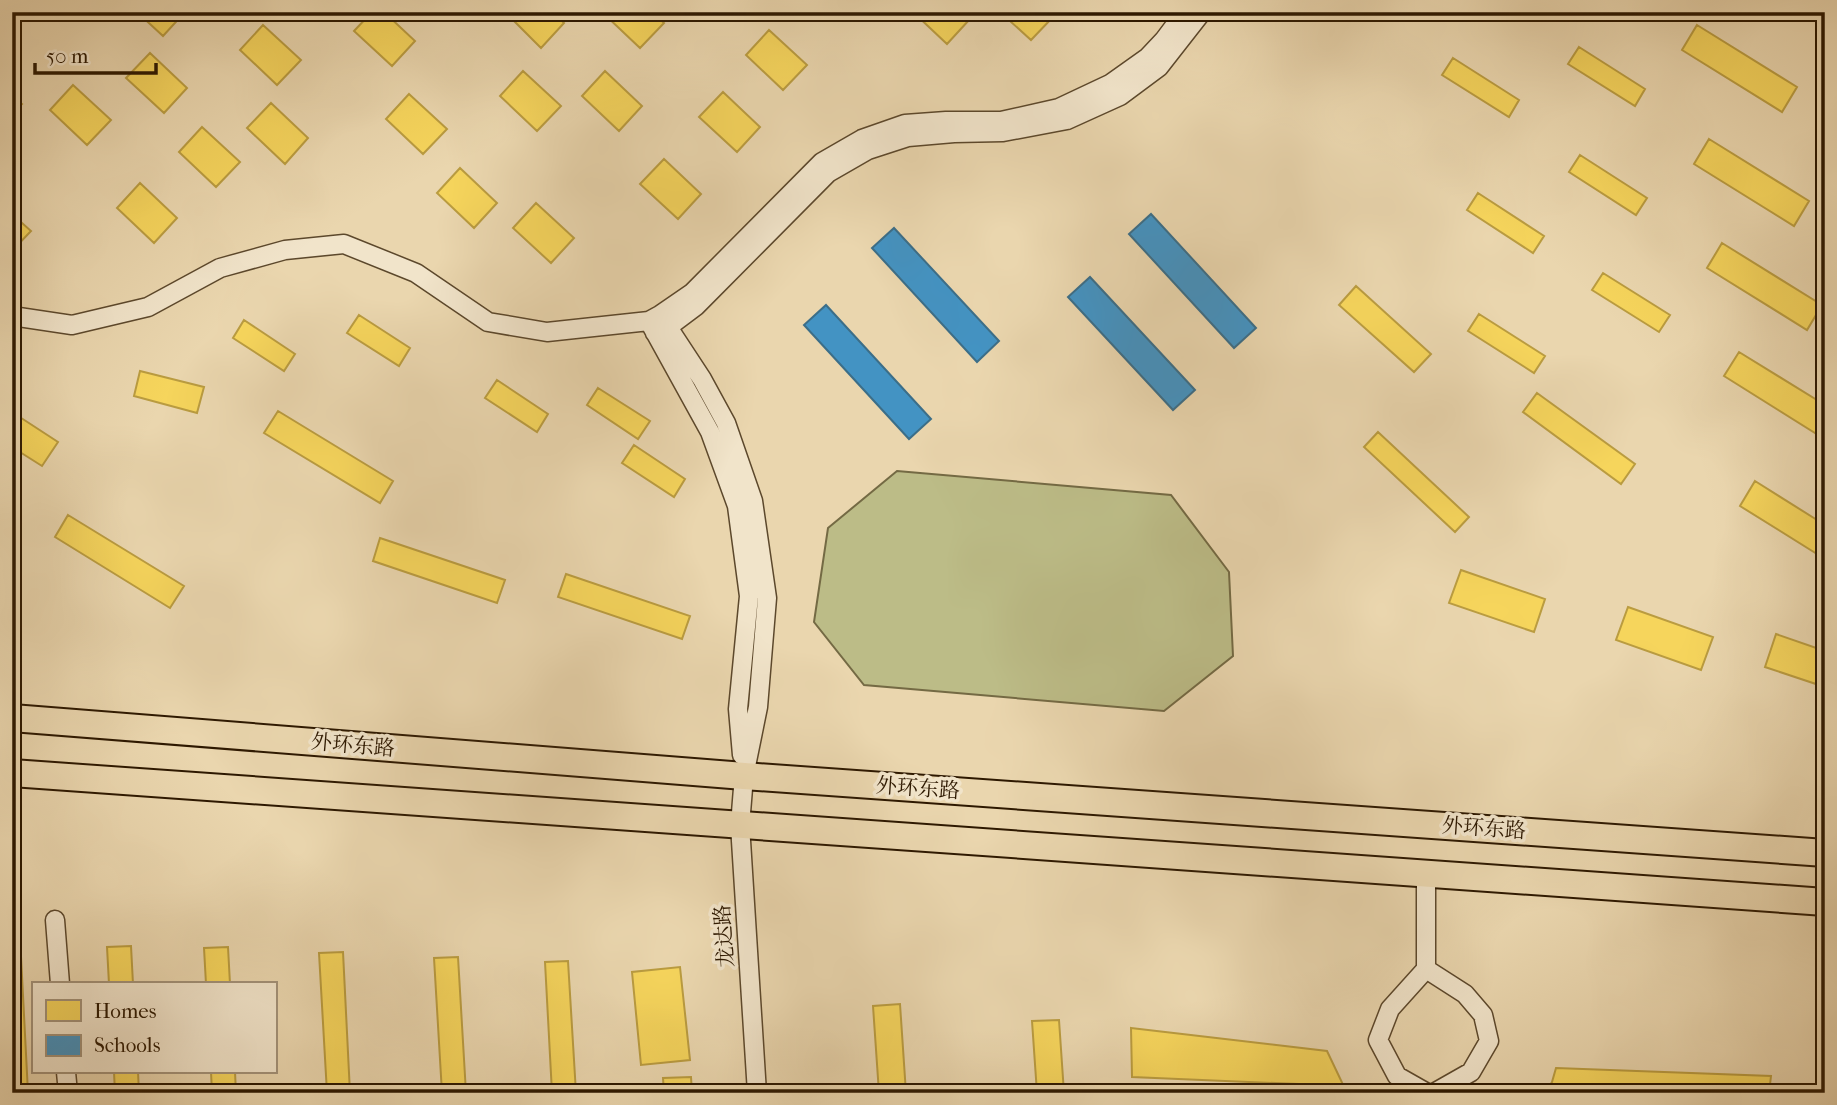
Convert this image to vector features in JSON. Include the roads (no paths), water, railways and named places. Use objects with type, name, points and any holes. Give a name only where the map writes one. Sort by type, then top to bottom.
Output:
[{"type":"highway","name":"外环东路","points":[[12,718],[744,776],[1825,853]]},
{"type":"highway","points":[[12,772],[1825,902]]},
{"type":"street","points":[[658,324],[822,162],[862,139],[905,124],[1001,121],[1059,108],[1110,84],[1148,57],[1185,12]]},
{"type":"street","points":[[12,316],[72,325],[148,307],[220,268],[285,250],[344,244],[416,273],[488,322],[547,332],[658,324],[696,306],[828,173],[868,150],[908,137],[1003,132],[1067,120],[1120,96],[1159,68],[1202,12]]},
{"type":"street","name":"龙达路","points":[[658,324],[702,379],[726,423],[753,502],[767,598],[758,707],[744,776],[740,825],[757,1093]]},
{"type":"street","points":[[1426,874],[1426,969],[1390,1009],[1378,1040],[1397,1076],[1427,1093]]},
{"type":"street","points":[[55,920],[60,982]]},
{"type":"street","points":[[1426,969],[1465,994],[1483,1015],[1489,1041],[1471,1072],[1434,1093]]},
{"type":"street","points":[[66,1074],[68,1093]]}]
